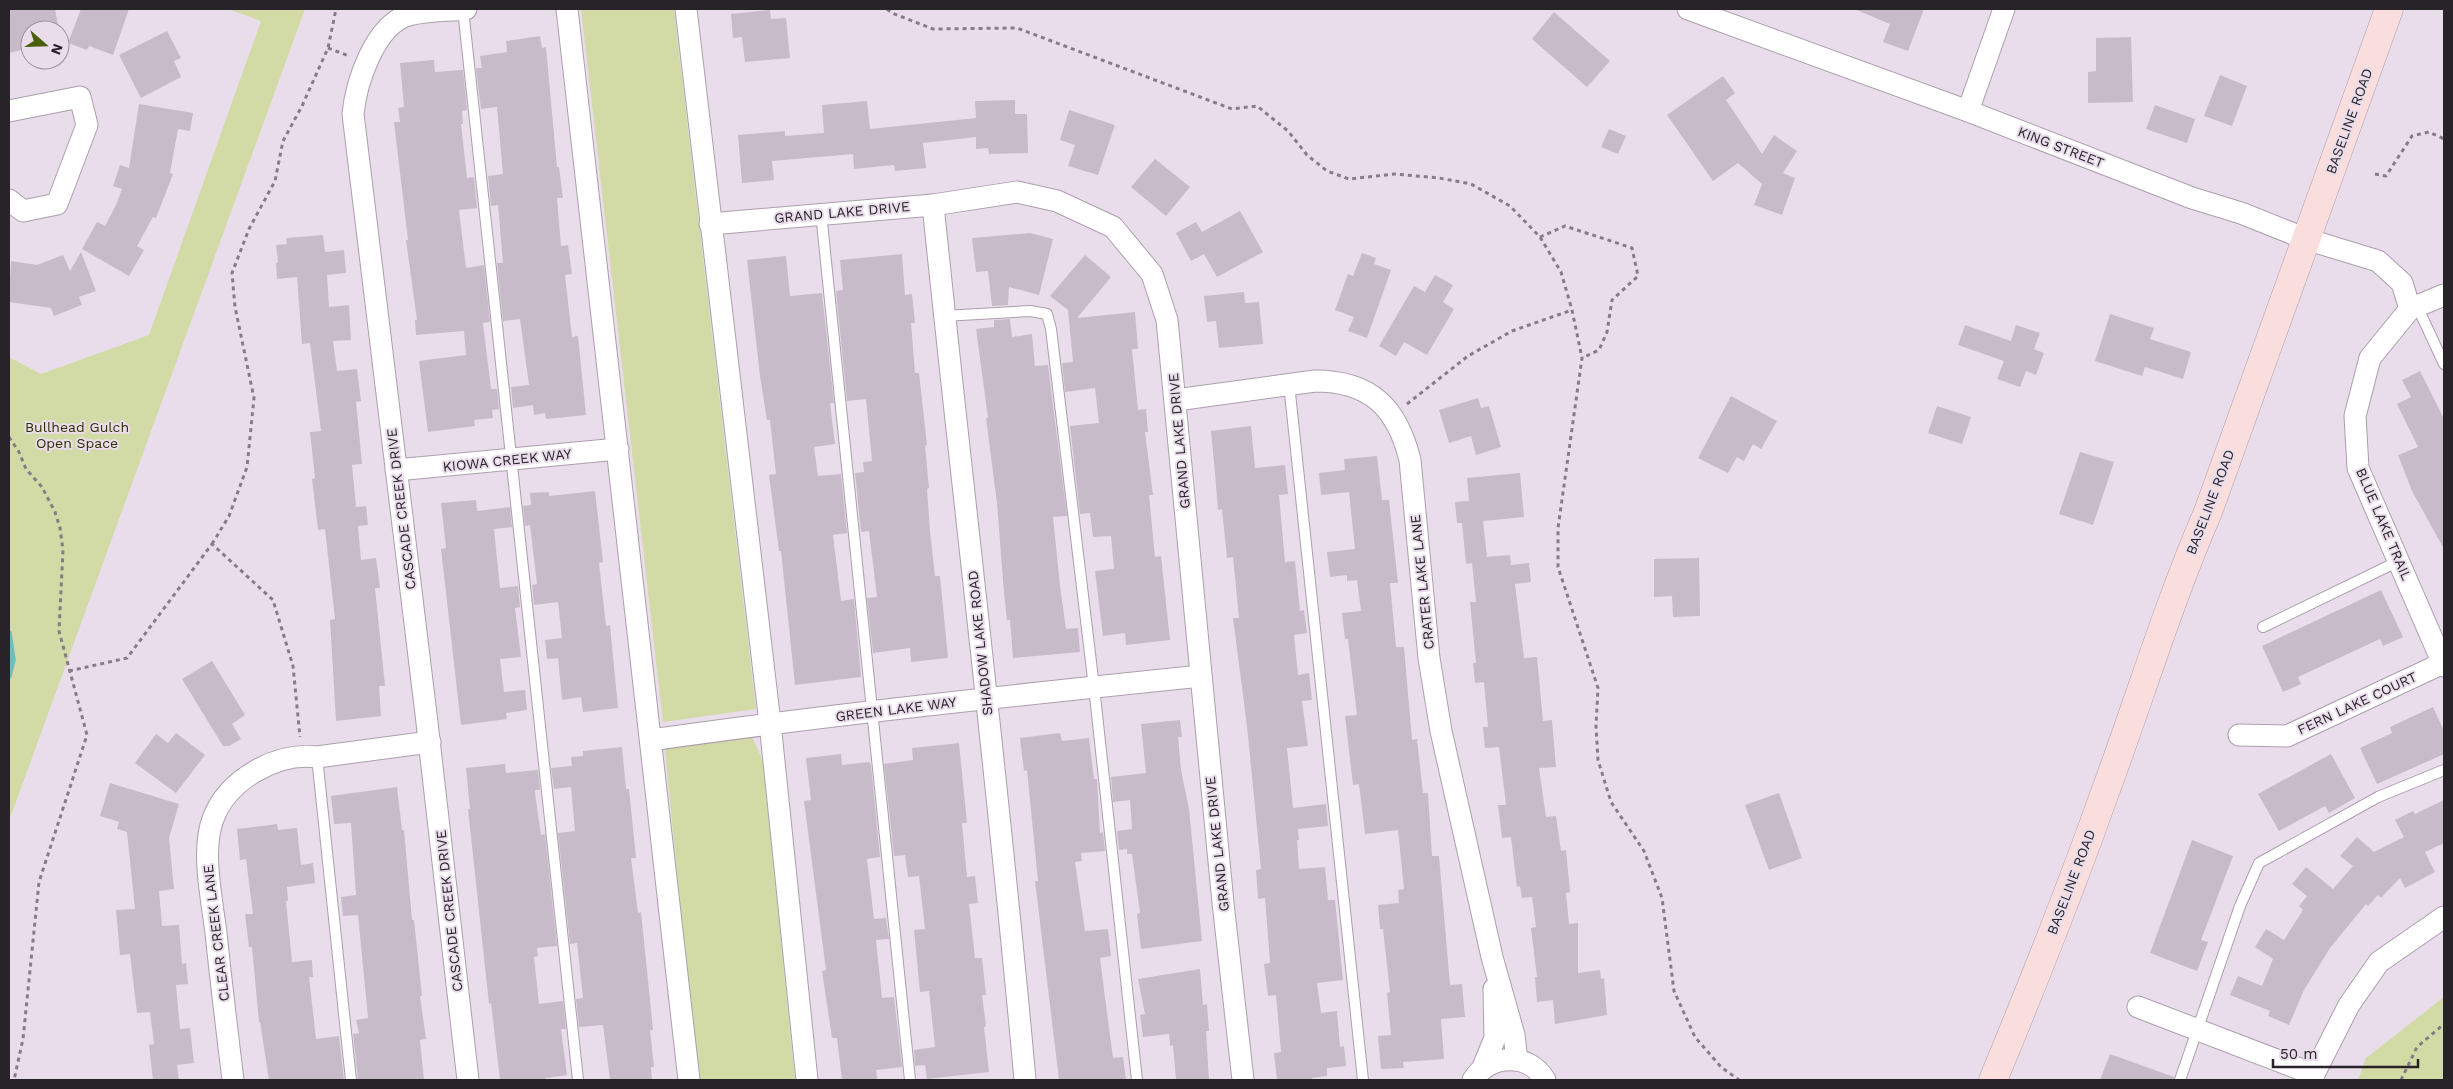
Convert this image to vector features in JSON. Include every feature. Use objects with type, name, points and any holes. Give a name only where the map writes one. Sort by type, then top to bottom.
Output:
[{"type":"main road","name":"BASELINE ROAD","points":[[1993,1080],[2029,994],[2104,797],[2190,554],[2211,504],[2389,9]]},
{"type":"main road","name":"BASELINE ROAD","points":[[2002,1080],[2029,994]]},
{"type":"street","name":"CASCADE CREEK DRIVE","points":[[465,9],[408,15],[392,24],[371,54],[356,90],[353,114],[430,742],[468,1080]]},
{"type":"street","points":[[567,9],[689,1080]]},
{"type":"street","points":[[686,9],[770,723],[807,1080]]},
{"type":"street","name":"KING STREET","points":[[1688,9],[1968,111],[2306,239],[2378,261],[2402,283],[2414,308]]},
{"type":"street","points":[[1968,111],[2004,9]]},
{"type":"street","points":[[9,111],[80,97],[87,125],[57,204],[23,211],[9,200]]},
{"type":"street","name":"GRAND LAKE DRIVE","points":[[710,224],[821,213],[933,205],[1017,192],[1057,201],[1114,227],[1152,274],[1167,320],[1201,676],[1243,1080]]},
{"type":"street","name":"SHADOW LAKE ROAD","points":[[933,205],[1005,861],[1025,1080]]},
{"type":"street","name":"BLUE LAKE TRAIL","points":[[2444,295],[2414,308],[2370,358],[2356,416],[2358,468],[2444,664]]},
{"type":"street","name":"CRATER LAKE LANE","points":[[1176,400],[1315,380],[1334,381],[1356,387],[1374,397],[1392,415],[1404,434],[1410,460],[1430,658],[1441,731],[1497,974],[1514,1035],[1517,1060]]},
{"type":"street","name":"KIOWA CREEK WAY","points":[[396,470],[618,449]]},
{"type":"street","name":"FERN LAKE COURT","points":[[2239,736],[2287,736],[2444,664]]},
{"type":"street","name":"GREEN LAKE WAY","points":[[651,740],[770,723],[1201,676]]},
{"type":"street","name":"CLEAR CREEK LANE","points":[[233,1080],[207,858],[213,819],[231,789],[256,770],[309,756],[430,742]]},
{"type":"street","points":[[2138,1007],[2312,1077],[2349,1005],[2379,962],[2444,917]]},
{"type":"street","name":"CRATER LAKE LANE","points":[[1475,1077],[1494,1038],[1493,998],[1497,974]]},
{"type":"street","points":[[1475,1077],[1499,1060],[1517,1060],[1535,1068],[1547,1079]]},
{"type":"lane","points":[[465,9],[578,1080]]},
{"type":"lane","points":[[821,213],[874,711],[910,1080]]},
{"type":"lane","points":[[2414,308],[2444,364]]},
{"type":"lane","points":[[944,316],[1030,311],[1047,314],[1052,329],[1137,1080]]},
{"type":"lane","points":[[1289,384],[1363,1080]]},
{"type":"lane","points":[[2263,627],[2399,561]]},
{"type":"lane","points":[[309,756],[351,1080]]},
{"type":"lane","points":[[2180,1080],[2240,906],[2259,863],[2378,797],[2444,770]]},
{"type":"path","points":[[70,671],[128,658],[212,544],[229,516],[247,467],[254,398],[235,306],[232,273],[249,229],[275,180],[282,141],[302,106],[328,48],[336,9]]},
{"type":"path","points":[[888,9],[892,13],[933,29],[1017,28],[1232,109],[1257,106],[1288,131],[1307,155],[1326,171],[1349,179],[1396,174],[1439,178],[1471,184],[1510,206],[1540,237],[1561,272],[1572,310],[1582,358],[1558,528],[1558,567],[1598,688],[1596,726],[1598,760],[1610,802],[1644,851],[1662,898],[1674,990],[1695,1037],[1721,1067],[1738,1080]]},
{"type":"path","points":[[2375,174],[2386,176],[2412,136],[2429,132],[2444,139]]},
{"type":"path","points":[[1540,237],[1565,226],[1632,248],[1638,276],[1612,300],[1607,332],[1599,350],[1582,358]]},
{"type":"path","points":[[1392,415],[1468,356],[1512,330],[1572,310]]},
{"type":"path","points":[[9,437],[19,452],[26,469],[42,488],[55,512],[60,528],[63,550],[59,631],[87,735],[39,882],[23,1040],[14,1080]]},
{"type":"path","points":[[212,544],[273,600],[293,666],[309,756]]},
{"type":"path","points":[[2401,1080],[2417,1048],[2444,1024]]},
{"type":"green space","name":"Bullhead Gulch Open Space","points":[[228,9],[305,9],[9,821],[9,357],[41,374],[149,335],[261,21]]},
{"type":"green space","points":[[581,9],[674,9],[756,709],[663,722]]},
{"type":"green space","points":[[752,737],[763,761],[795,1080],[697,1080],[665,749]]},
{"type":"green space","points":[[2444,997],[2444,1080],[2358,1080],[2366,1058]]},
{"type":"building","points":[[9,9],[55,9],[57,20],[20,20],[20,50],[9,53]]},
{"type":"building","points":[[81,9],[129,9],[113,55],[89,46],[87,50],[70,44],[70,38]]},
{"type":"building","points":[[1854,9],[1924,9],[1908,51],[1883,42],[1890,24]]},
{"type":"building","points":[[770,10],[771,19],[786,18],[790,58],[745,62],[742,37],[733,38],[731,14]]},
{"type":"building","points":[[1554,12],[1610,61],[1587,87],[1532,39]]},
{"type":"building","points":[[167,31],[181,58],[174,61],[181,77],[141,98],[119,55]]},
{"type":"building","points":[[540,36],[542,48],[546,47],[557,167],[559,167],[563,198],[557,198],[561,246],[568,245],[572,274],[565,275],[572,337],[578,336],[586,415],[546,419],[545,413],[534,415],[533,405],[513,408],[511,387],[529,385],[520,319],[503,321],[497,263],[503,263],[498,205],[491,206],[488,176],[503,174],[497,107],[481,109],[476,68],[482,68],[480,56],[507,52],[506,41]]},
{"type":"building","points":[[2131,37],[2133,102],[2088,103],[2088,72],[2096,71],[2096,38]]},
{"type":"building","points":[[434,60],[435,72],[463,70],[467,110],[462,111],[463,124],[461,124],[467,178],[474,177],[477,208],[459,210],[466,268],[484,265],[490,322],[483,323],[491,389],[497,389],[499,409],[492,410],[493,418],[474,420],[475,426],[428,432],[419,361],[466,355],[464,331],[416,335],[415,320],[417,320],[406,240],[408,240],[394,122],[400,122],[398,108],[404,107],[400,63]]},
{"type":"building","points":[[2220,75],[2247,86],[2232,126],[2204,116]]},
{"type":"building","points":[[1723,76],[1735,93],[1726,100],[1762,154],[1774,135],[1797,151],[1783,173],[1795,178],[1782,215],[1754,205],[1762,184],[1738,163],[1713,181],[1667,115]]},
{"type":"building","points":[[1015,100],[1015,114],[1027,114],[1028,153],[989,154],[988,148],[976,149],[976,137],[923,143],[926,168],[895,171],[894,165],[854,169],[853,154],[772,161],[774,180],[742,183],[738,135],[785,131],[785,136],[824,133],[822,105],[867,101],[870,129],[976,118],[975,101]]},
{"type":"building","points":[[139,104],[193,113],[190,131],[178,129],[170,173],[173,174],[156,218],[153,217],[137,246],[144,250],[129,276],[82,249],[97,222],[105,226],[116,205],[122,189],[113,186],[120,165],[129,168]]},
{"type":"building","points":[[2155,105],[2195,119],[2187,143],[2146,129]]},
{"type":"building","points":[[1069,110],[1115,125],[1098,175],[1068,166],[1075,145],[1060,140]]},
{"type":"building","points":[[1609,129],[1626,136],[1618,154],[1601,147]]},
{"type":"building","points":[[1155,159],[1190,187],[1166,216],[1131,187]]},
{"type":"building","points":[[1240,211],[1263,252],[1217,277],[1204,254],[1191,261],[1176,233],[1196,222],[1202,232]]},
{"type":"building","points":[[1030,233],[1053,239],[1039,295],[1009,287],[1008,305],[992,306],[988,271],[976,272],[972,238]]},
{"type":"building","points":[[323,235],[325,252],[344,250],[346,273],[327,275],[329,307],[349,305],[351,340],[333,341],[337,371],[357,369],[361,401],[356,402],[362,464],[352,465],[356,507],[366,506],[368,525],[358,526],[361,560],[376,558],[380,588],[375,588],[385,686],[379,686],[381,716],[336,721],[330,620],[335,619],[325,529],[318,530],[312,479],[315,478],[310,432],[321,431],[310,343],[302,344],[297,277],[277,279],[276,263],[278,262],[276,245],[287,244],[286,238]]},
{"type":"building","points":[[81,252],[96,291],[79,297],[82,305],[54,316],[51,308],[9,302],[11,261],[37,265],[63,255],[70,271]]},
{"type":"building","points":[[1362,253],[1376,258],[1374,264],[1391,270],[1367,338],[1348,331],[1354,317],[1335,310],[1348,274],[1353,276]]},
{"type":"building","points":[[902,254],[905,295],[912,294],[915,323],[911,323],[915,373],[919,373],[927,445],[925,446],[929,488],[927,489],[930,531],[935,576],[940,576],[948,658],[911,662],[910,648],[873,653],[867,598],[877,597],[869,531],[861,532],[855,473],[864,472],[863,462],[872,461],[866,399],[847,401],[836,291],[843,290],[840,260]]},
{"type":"building","points":[[1085,255],[1111,277],[1077,318],[1135,312],[1138,349],[1132,349],[1138,410],[1146,409],[1148,432],[1145,432],[1153,495],[1149,495],[1155,557],[1161,556],[1170,640],[1126,645],[1125,633],[1103,636],[1095,571],[1114,569],[1111,536],[1093,537],[1090,513],[1080,514],[1070,426],[1099,423],[1095,388],[1065,392],[1062,363],[1073,362],[1068,310],[1050,296]]},
{"type":"building","points":[[786,256],[790,296],[822,293],[834,403],[830,403],[835,444],[814,447],[818,476],[841,474],[847,533],[833,535],[841,601],[854,599],[861,677],[795,685],[781,551],[779,551],[769,475],[776,474],[770,420],[767,420],[760,376],[747,260]]},
{"type":"building","points":[[1435,275],[1453,285],[1443,302],[1454,309],[1427,355],[1404,342],[1396,356],[1379,346],[1414,286],[1425,292]]},
{"type":"building","points":[[1244,292],[1245,303],[1259,302],[1263,344],[1219,348],[1216,321],[1207,322],[1204,296]]},
{"type":"building","points":[[2110,314],[2154,328],[2150,339],[2191,352],[2183,379],[2145,367],[2142,376],[2095,361]]},
{"type":"building","points":[[1010,319],[1012,337],[1032,334],[1035,366],[1048,365],[1067,516],[1053,517],[1060,586],[1066,629],[1078,628],[1080,652],[1013,658],[1010,620],[1007,620],[1004,593],[997,503],[986,418],[988,418],[976,329],[994,327],[994,320]]},
{"type":"building","points":[[1965,325],[2011,341],[2016,325],[2040,333],[2034,349],[2044,353],[2036,375],[2026,371],[2020,387],[1997,379],[2004,361],[1958,345]]},
{"type":"building","points":[[2420,371],[2444,419],[2444,549],[2412,491],[2398,455],[2418,447],[2397,404],[2411,397],[2402,380]]},
{"type":"building","points":[[1731,396],[1777,421],[1761,449],[1753,444],[1744,461],[1737,457],[1728,473],[1698,458]]},
{"type":"building","points":[[1478,398],[1481,408],[1489,406],[1501,447],[1476,455],[1471,436],[1449,443],[1439,410]]},
{"type":"building","points":[[1937,406],[1971,417],[1962,444],[1928,433]]},
{"type":"building","points":[[1251,426],[1255,468],[1285,465],[1288,494],[1279,495],[1285,562],[1295,561],[1300,611],[1304,610],[1307,633],[1294,635],[1298,675],[1309,673],[1312,700],[1302,701],[1308,746],[1287,748],[1293,808],[1326,804],[1328,826],[1298,829],[1299,869],[1325,867],[1328,900],[1335,900],[1343,980],[1317,983],[1321,1013],[1337,1011],[1340,1047],[1344,1046],[1346,1066],[1327,1068],[1327,1076],[1312,1078],[1312,1080],[1277,1080],[1274,1053],[1281,1052],[1276,995],[1268,996],[1264,964],[1270,963],[1265,898],[1258,899],[1256,870],[1261,869],[1247,726],[1233,618],[1239,618],[1233,557],[1227,558],[1222,509],[1218,510],[1211,431]]},
{"type":"building","points":[[2080,452],[2114,462],[2093,525],[2059,514]]},
{"type":"building","points":[[1377,456],[1382,500],[1389,500],[1398,583],[1390,583],[1396,647],[1404,647],[1412,740],[1417,739],[1423,793],[1428,793],[1432,856],[1439,856],[1450,985],[1462,984],[1465,1017],[1441,1019],[1444,1059],[1403,1062],[1404,1068],[1381,1069],[1378,1036],[1391,1035],[1387,993],[1390,992],[1383,929],[1380,929],[1378,905],[1399,903],[1398,890],[1404,889],[1398,830],[1365,834],[1359,784],[1353,785],[1345,716],[1357,715],[1348,639],[1345,639],[1342,613],[1361,611],[1357,580],[1347,581],[1347,575],[1330,577],[1327,552],[1355,549],[1349,492],[1321,495],[1319,473],[1345,470],[1344,459]]},
{"type":"building","points":[[1520,473],[1524,517],[1483,521],[1487,557],[1510,555],[1511,565],[1529,563],[1531,582],[1515,584],[1524,658],[1537,657],[1543,721],[1552,720],[1556,767],[1539,768],[1546,817],[1556,816],[1561,851],[1566,850],[1570,892],[1566,893],[1569,924],[1578,923],[1578,973],[1600,970],[1601,979],[1604,978],[1607,1015],[1555,1024],[1553,1000],[1537,1002],[1535,977],[1537,977],[1531,928],[1536,927],[1532,897],[1522,898],[1520,886],[1517,887],[1511,837],[1502,838],[1498,805],[1506,805],[1499,747],[1485,748],[1483,727],[1488,727],[1484,682],[1475,683],[1473,663],[1476,663],[1470,602],[1476,602],[1472,563],[1466,564],[1462,523],[1457,523],[1455,502],[1469,501],[1467,478]]},
{"type":"building","points":[[595,491],[603,562],[599,563],[606,626],[610,625],[618,708],[583,712],[581,697],[562,700],[558,658],[547,659],[545,640],[562,638],[558,602],[534,605],[532,585],[537,584],[530,525],[525,526],[523,506],[531,505],[530,493],[549,492],[549,496]]},
{"type":"building","points":[[476,500],[477,511],[510,507],[512,527],[494,529],[500,588],[518,586],[520,607],[515,608],[521,657],[500,659],[504,692],[525,690],[527,710],[506,713],[507,719],[461,725],[441,549],[446,548],[441,503]]},
{"type":"building","points":[[1699,558],[1700,616],[1673,617],[1672,596],[1654,597],[1654,559]]},
{"type":"building","points":[[2381,590],[2403,637],[2383,646],[2380,639],[2298,677],[2301,684],[2283,692],[2262,646]]},
{"type":"building","points":[[212,661],[245,715],[232,724],[241,739],[229,746],[223,746],[182,679]]},
{"type":"building","points":[[2433,707],[2444,731],[2444,754],[2377,784],[2360,748],[2392,733],[2390,727]]},
{"type":"building","points":[[1180,720],[1182,737],[1178,737],[1181,770],[1189,809],[1202,941],[1141,949],[1137,914],[1140,913],[1132,854],[1127,854],[1127,849],[1119,850],[1117,831],[1132,829],[1130,800],[1113,802],[1111,777],[1146,773],[1141,724]]},
{"type":"building","points":[[176,733],[205,755],[176,793],[135,763],[156,734],[168,743]]},
{"type":"building","points":[[1060,733],[1062,741],[1089,738],[1094,779],[1097,779],[1100,833],[1103,832],[1105,851],[1081,853],[1082,861],[1075,862],[1085,931],[1108,929],[1111,956],[1100,958],[1113,1058],[1123,1057],[1126,1080],[1059,1080],[1035,881],[1038,881],[1027,770],[1024,771],[1020,738]]},
{"type":"building","points":[[959,743],[967,823],[962,823],[967,877],[975,876],[978,903],[969,904],[975,958],[982,958],[986,995],[982,995],[989,1072],[927,1079],[925,1065],[915,1066],[914,1050],[935,1047],[929,991],[920,992],[914,930],[925,929],[919,876],[908,877],[905,855],[894,856],[884,764],[913,760],[912,748]]},
{"type":"building","points":[[622,747],[626,789],[629,789],[636,858],[631,858],[638,913],[641,912],[653,1030],[650,1030],[654,1067],[651,1067],[652,1080],[610,1080],[603,1025],[579,1027],[576,999],[583,998],[577,943],[570,944],[558,833],[575,831],[571,787],[554,789],[551,768],[572,766],[571,757],[583,756],[583,751]]},
{"type":"building","points":[[841,754],[842,765],[869,762],[871,765],[880,857],[867,859],[874,919],[886,918],[889,939],[876,940],[882,998],[894,997],[902,1067],[876,1070],[877,1079],[869,1080],[842,1080],[837,1038],[832,1038],[822,971],[826,970],[804,801],[811,800],[806,758]]},
{"type":"building","points":[[2331,754],[2355,798],[2329,813],[2325,806],[2279,831],[2258,794]]},
{"type":"building","points":[[505,764],[506,773],[538,770],[540,790],[535,790],[535,793],[541,835],[545,834],[557,946],[537,948],[538,956],[534,957],[539,1004],[563,1001],[566,1029],[561,1029],[567,1075],[546,1078],[546,1080],[500,1080],[491,1003],[489,1004],[468,809],[470,809],[466,768]]},
{"type":"building","points":[[110,783],[179,804],[169,838],[174,889],[159,891],[162,926],[179,925],[182,964],[186,963],[188,984],[176,985],[180,1029],[190,1028],[194,1063],[177,1065],[179,1080],[153,1080],[149,1045],[154,1044],[150,1012],[137,1013],[130,954],[120,955],[116,910],[135,909],[127,832],[117,829],[119,822],[100,816]]},
{"type":"building","points":[[397,787],[402,830],[404,830],[426,1039],[420,1040],[424,1080],[358,1080],[353,1034],[359,1033],[356,1020],[368,1018],[358,915],[343,916],[341,897],[356,895],[351,823],[334,824],[331,796]]},
{"type":"building","points":[[1779,793],[1802,858],[1769,870],[1745,805]]},
{"type":"building","points":[[2444,800],[2444,843],[2425,852],[2435,872],[2405,888],[2400,878],[2381,898],[2378,895],[2368,906],[2366,904],[2330,948],[2304,990],[2289,1025],[2268,1016],[2270,1011],[2230,995],[2238,976],[2262,986],[2273,959],[2255,947],[2266,929],[2284,940],[2303,910],[2299,906],[2307,896],[2292,884],[2306,867],[2333,889],[2353,866],[2340,856],[2357,837],[2374,852],[2404,837],[2395,820],[2413,811],[2415,814]]},
{"type":"building","points":[[277,824],[278,830],[297,828],[301,865],[313,863],[315,883],[287,887],[288,901],[286,901],[292,962],[312,960],[313,977],[309,977],[316,1039],[339,1036],[344,1080],[269,1080],[259,1022],[252,947],[249,947],[245,914],[253,914],[246,859],[240,860],[237,829]]},
{"type":"building","points":[[2192,840],[2233,856],[2201,940],[2208,942],[2197,971],[2150,953]]},
{"type":"building","points":[[1200,969],[1203,1005],[1207,1004],[1209,1031],[1206,1031],[1209,1080],[1176,1080],[1173,1045],[1170,1046],[1169,1034],[1143,1037],[1140,1015],[1145,1014],[1138,979]]},
{"type":"building","points":[[2110,1054],[2174,1077],[2173,1080],[2100,1080]]},
{"type":"waterway","points":[[9,633],[13,660],[9,676]]}]
